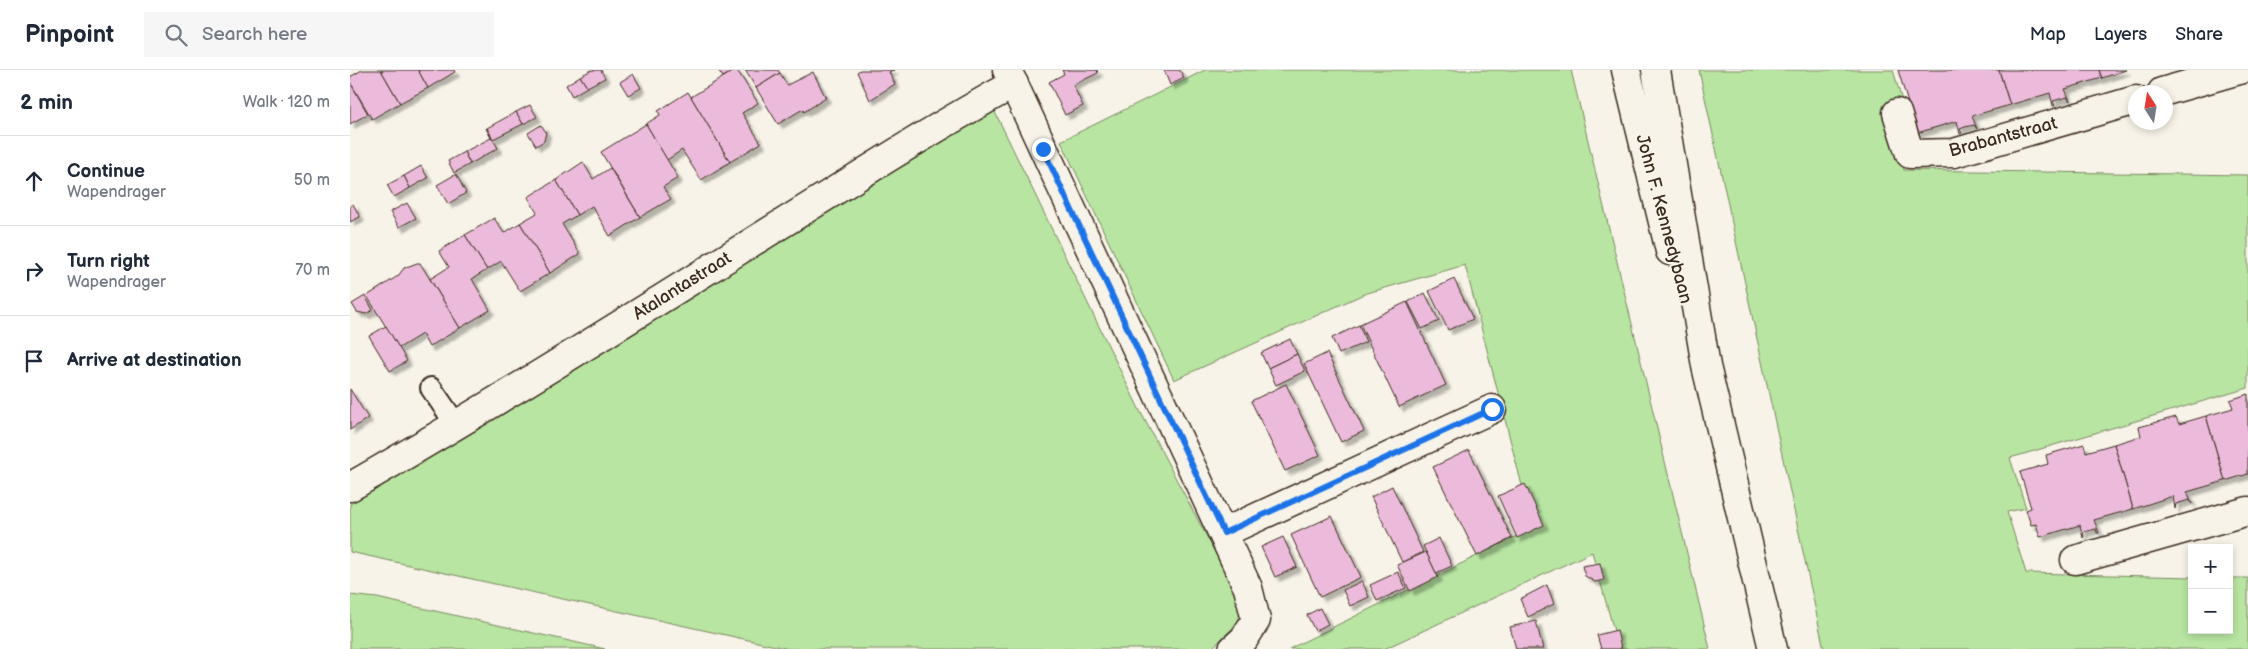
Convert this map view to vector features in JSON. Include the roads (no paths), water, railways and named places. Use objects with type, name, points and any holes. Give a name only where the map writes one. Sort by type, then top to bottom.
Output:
[{"type":"street","name":"John F. Kennedybaan","points":[[1626,70],[1676,278],[1706,366]]},
{"type":"street","name":"John F. Kennedybaan","points":[[1656,70],[1706,366],[1773,649]]},
{"type":"street","points":[[2173,89],[2239,70]]},
{"type":"street","points":[[2244,70],[2248,82]]},
{"type":"street","points":[[1010,77],[1248,588],[1256,620],[1244,639],[1233,649]]},
{"type":"street","name":"Atalantastraat","points":[[350,487],[457,426],[976,104],[1010,77]]},
{"type":"street","name":"Brabantstraat","points":[[1897,113],[1910,154],[1954,153],[2128,102]]},
{"type":"street","points":[[1224,533],[1492,409]]},
{"type":"street","points":[[2075,560],[2248,511]]},
{"type":"lane","points":[[431,388],[457,426]]}]
